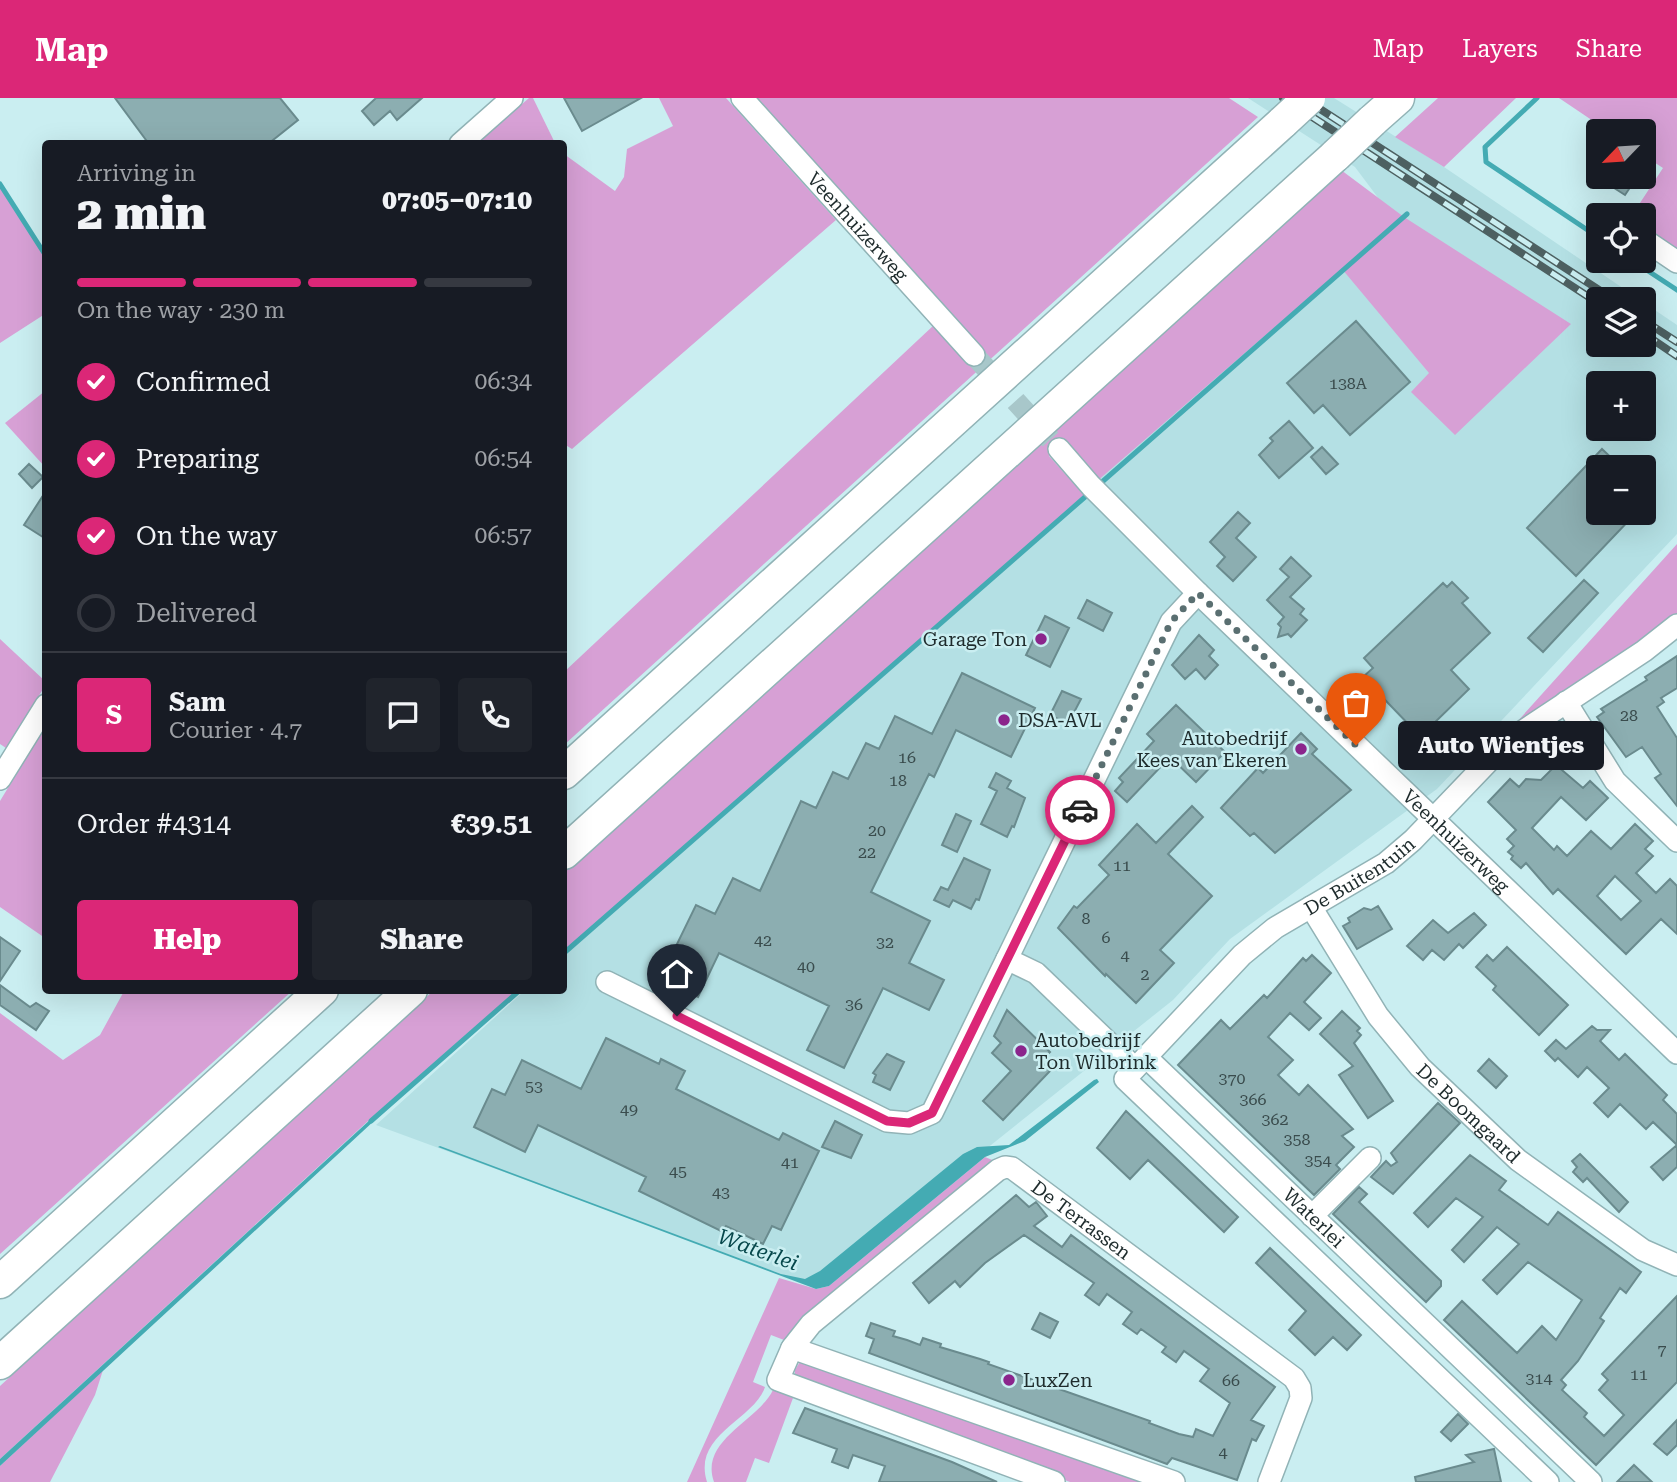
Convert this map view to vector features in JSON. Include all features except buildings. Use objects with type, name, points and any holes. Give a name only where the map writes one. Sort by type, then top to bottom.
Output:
[{"type":"highway","points":[[567,770],[1309,98]]},
{"type":"highway","points":[[567,850],[1398,98]]},
{"type":"highway","points":[[0,1282],[319,994]]},
{"type":"highway","points":[[0,1363],[407,994]]},
{"type":"street","points":[[465,140],[512,98]]},
{"type":"street","name":"Veenhuizerweg","points":[[743,98],[974,355]]},
{"type":"street","points":[[1656,248],[1677,262]]},
{"type":"street","name":"Veenhuizerweg","points":[[1059,449],[1091,486],[1198,593],[1677,1053]]},
{"type":"street","points":[[607,982],[887,1121],[909,1123],[932,1113],[1171,622],[1198,593]]},
{"type":"street","name":"De Buitentuin","points":[[1140,1062],[1242,955],[1275,928],[1377,870],[1433,819],[1508,741],[1644,651],[1677,625]]},
{"type":"street","points":[[1566,702],[1615,781],[1677,841]]},
{"type":"street","points":[[0,779],[42,711]]},
{"type":"street","name":"De Boomgaard","points":[[1311,907],[1378,1016],[1420,1067],[1518,1160],[1636,1245],[1677,1265]]},
{"type":"street","points":[[1007,959],[1036,973],[1140,1062]]},
{"type":"street","name":"Waterlei","points":[[1548,1482],[1125,1079],[1140,1062],[1312,1216],[1580,1478]]},
{"type":"street","points":[[1312,1216],[1370,1158]]},
{"type":"street","name":"De Terrassen","points":[[1054,1482],[778,1380],[792,1348],[811,1324],[988,1178],[1005,1167],[1012,1168],[1294,1378],[1300,1388],[1301,1398],[1269,1482]]},
{"type":"street","points":[[792,1348],[1174,1482]]},
{"type":"shaded area","points":[[529,98],[533,98],[554,140],[480,140]]},
{"type":"shaded area","points":[[659,98],[726,98],[836,220],[572,449],[567,446],[567,156],[615,191],[624,177],[627,149],[673,126]]},
{"type":"shaded area","points":[[751,98],[1229,98],[1258,117],[567,742],[567,669],[934,325]]},
{"type":"shaded area","points":[[1248,98],[1334,98],[1444,167],[1586,263],[1586,273],[1601,273],[1621,287],[1586,287],[1586,357],[1656,357],[1656,311],[1677,325],[1677,534],[1437,789],[1230,939],[1173,1000],[814,1286],[376,1125],[521,994],[567,994],[567,952],[1385,207],[1355,167]]},
{"type":"shaded area","points":[[1438,98],[1516,98],[1444,167],[1395,137]]},
{"type":"shaded area","points":[[1559,98],[1677,98],[1677,255],[1656,241],[1656,203],[1640,203],[1649,189],[1656,189],[1656,179],[1663,168],[1656,163],[1656,119],[1590,119]]},
{"type":"shaded area","points":[[1341,170],[1404,217],[1571,324],[1455,435],[1411,392],[1429,373],[1342,269],[1096,482],[1065,443],[1049,456],[1084,495],[567,951],[567,870]]},
{"type":"shaded area","points":[[0,184],[42,250],[42,316],[0,343]]},
{"type":"shaded area","points":[[42,393],[42,464],[5,423]]},
{"type":"shaded area","points":[[1677,544],[1677,620],[1507,733]]},
{"type":"shaded area","points":[[0,639],[42,678],[42,691],[6,748],[0,744]]},
{"type":"shaded area","points":[[42,732],[42,936],[0,907],[0,801]]},
{"type":"shaded area","points":[[122,994],[289,994],[0,1254],[0,1013],[63,1060],[100,1035]]},
{"type":"shaded area","points":[[430,994],[519,994],[375,1120],[372,1118],[367,1122],[0,1459],[0,1386]]},
{"type":"shaded area","points":[[985,1157],[1002,1164],[784,1340],[771,1335],[753,1382],[765,1387],[759,1399],[726,1429],[708,1452],[705,1465],[707,1482],[687,1482],[779,1278],[816,1289],[829,1286]]},
{"type":"shaded area","points":[[801,1360],[1154,1482],[1070,1482],[795,1377],[795,1370]]},
{"type":"shaded area","points":[[103,1370],[95,1395],[50,1482],[0,1482],[0,1466]]},
{"type":"shaded area","points":[[773,1390],[793,1398],[769,1463],[755,1458],[746,1482],[714,1482],[712,1467],[715,1454],[722,1443],[766,1401]]},
{"type":"water","points":[[1094,1080],[1099,1082],[1025,1141],[985,1157],[829,1286],[816,1289],[438,1147],[781,1274],[805,1279],[820,1271],[963,1154],[977,1147],[1009,1145]]},
{"type":"water","points":[[372,1118],[375,1120],[0,1466],[0,1459]]},
{"type":"waterway","points":[[1537,98],[1485,147],[1486,162],[1586,229]]},
{"type":"waterway","points":[[0,184],[42,250]]},
{"type":"waterway","points":[[1102,482],[1407,214]]},
{"type":"waterway","points":[[1651,273],[1677,290]]},
{"type":"waterway","points":[[567,950],[1085,497]]},
{"type":"waterway","points":[[371,1121],[515,994]]},
{"type":"tunnel","points":[[974,355],[1059,449]]},
{"type":"railway","points":[[1283,98],[1586,295]]},
{"type":"railway","points":[[1303,98],[1594,287]]},
{"type":"railway","points":[[1656,328],[1677,342]]},
{"type":"railway","points":[[1656,342],[1677,356]]},
{"type":"way so far","points":[[1080,810],[1171,622],[1198,593],[1356,745]]},
{"type":"place","name":"Garage Ton","points":[[1041,639]]},
{"type":"place","name":"DSA-AVL","points":[[1004,720]]},
{"type":"place","name":"Auto Wientjes","points":[[1356,745]]},
{"type":"place","name":"Autobedrijf Kees van Ekeren","points":[[1301,749]]},
{"type":"place","name":"Autobedrijf Ton Wilbrink","points":[[1021,1051]]},
{"type":"place","name":"LuxZen","points":[[1009,1380]]},
{"type":"route","points":[[677,1016],[887,1121],[909,1123],[932,1113],[1080,810]]}]
